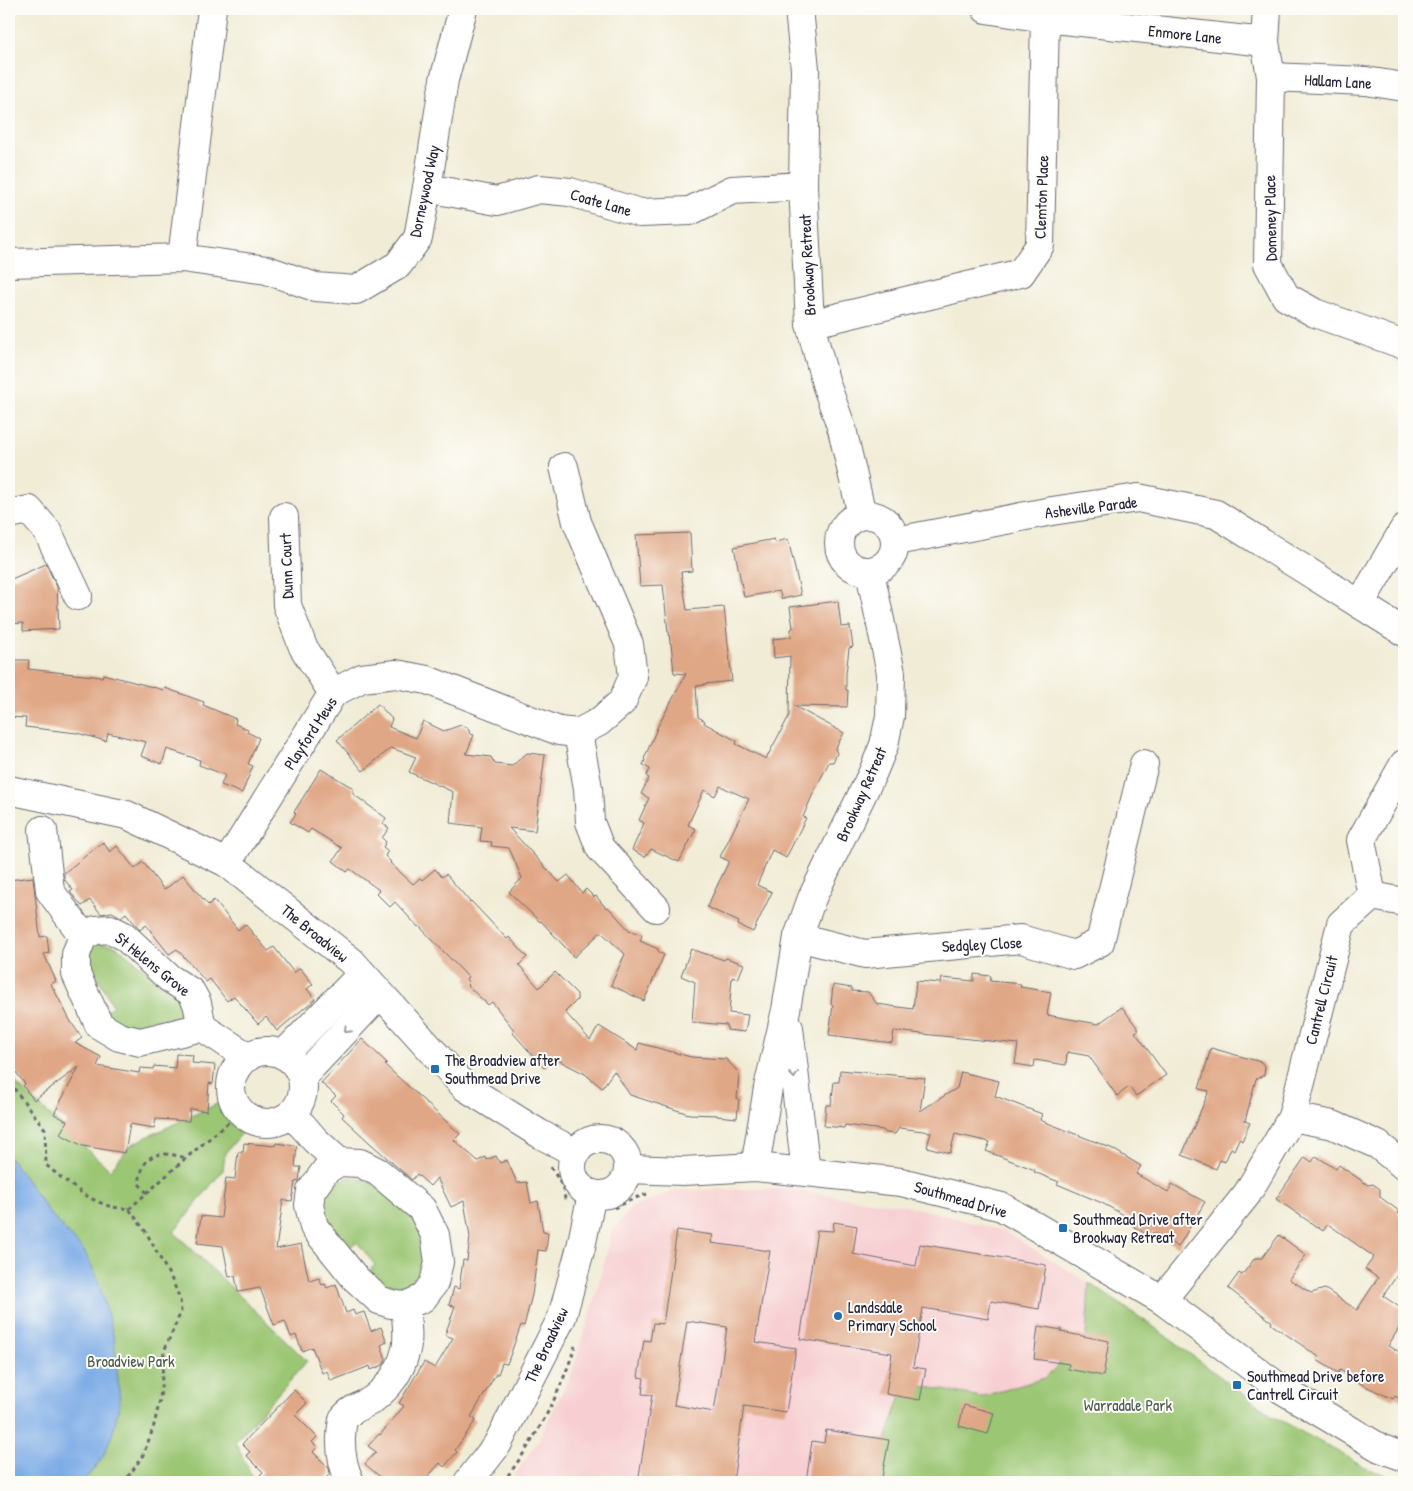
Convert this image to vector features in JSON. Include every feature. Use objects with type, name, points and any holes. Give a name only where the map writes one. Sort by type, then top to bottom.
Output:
[{"type":"street","points":[[182,258],[212,9]]},
{"type":"street","name":"Dorneywood Way","points":[[9,263],[182,258],[267,270],[315,287],[356,290],[398,265],[418,238],[444,80],[463,9]]},
{"type":"street","name":"Brookway Retreat","points":[[798,9],[805,69],[803,186],[810,324],[826,384],[842,429],[862,515]]},
{"type":"street","name":"Enmore Lane","points":[[986,9],[1045,18],[1265,42]]},
{"type":"street","name":"Domeney Place","points":[[1267,9],[1265,42],[1271,77],[1268,264],[1286,297],[1315,313],[1404,345]]},
{"type":"street","name":"Clemton Place","points":[[810,324],[1021,273],[1040,245],[1045,18]]},
{"type":"street","name":"Hallam Lane","points":[[1271,77],[1366,81],[1404,87]]},
{"type":"street","name":"Coate Lane","points":[[427,188],[497,201],[539,189],[570,192],[640,213],[690,210],[732,190],[803,186]]},
{"type":"street","points":[[564,467],[577,522],[629,644],[632,677],[622,702],[599,722],[578,733],[588,788],[590,822],[600,848],[656,908]]},
{"type":"street","name":"Asheville Parade","points":[[896,541],[1052,511],[1138,498],[1216,514],[1404,632]]},
{"type":"street","points":[[9,514],[29,510],[48,532],[78,596]]},
{"type":"street","points":[[862,515],[872,515],[888,523],[896,541],[895,552],[889,561],[881,568],[870,572],[859,571],[850,566],[842,558],[839,547],[840,536],[844,526],[852,519],[862,515]]},
{"type":"street","name":"Dunn Court","points":[[284,517],[287,606],[302,647],[333,694]]},
{"type":"street","points":[[1360,604],[1404,529]]},
{"type":"street","name":"Brookway Retreat","points":[[755,1167],[768,1088],[786,1010],[798,936],[812,898],[873,772],[884,745],[890,716],[891,673],[870,572]]},
{"type":"street","name":"Playford Mews","points":[[228,862],[333,694],[362,678],[396,674],[427,680],[559,731],[578,733]]},
{"type":"street","name":"Sedgley Close","points":[[798,936],[865,954],[1021,939],[1074,956],[1100,942],[1144,764]]},
{"type":"street","points":[[1404,764],[1361,840],[1372,896],[1404,902]]},
{"type":"street","name":"The Broadview","points":[[9,790],[127,815],[228,862],[351,961],[465,1087],[540,1134],[576,1153]]},
{"type":"street","points":[[43,830],[50,891],[83,936],[76,954],[76,974],[99,1025],[119,1037],[140,1042],[202,1027],[248,1057]]},
{"type":"street","name":"Cantrell Circuit","points":[[1162,1300],[1247,1194],[1292,1116],[1341,924],[1372,896]]},
{"type":"street","name":"St Helens Grove","points":[[83,936],[96,930],[110,929],[124,936],[169,978],[191,992],[197,1003],[202,1027]]},
{"type":"street","points":[[284,1055],[362,974]]},
{"type":"street","points":[[302,1077],[380,994]]},
{"type":"street","name":"Brookway Retreat","points":[[786,1010],[806,1172]]},
{"type":"street","points":[[272,1051],[284,1055],[293,1062],[302,1077],[303,1089],[300,1102],[290,1115],[279,1122],[267,1124],[254,1121],[241,1112],[234,1102],[232,1090],[233,1077],[239,1065],[248,1057],[260,1052],[272,1051]]},
{"type":"street","points":[[290,1115],[302,1124],[315,1140],[339,1162]]},
{"type":"street","points":[[1292,1116],[1333,1125],[1378,1145],[1404,1166]]},
{"type":"street","points":[[605,1139],[618,1144],[628,1162],[628,1169],[622,1185],[608,1194],[600,1195],[592,1194],[583,1189],[576,1181],[573,1172],[573,1162],[576,1153],[585,1143],[592,1140],[605,1139]]},
{"type":"street","points":[[339,1162],[360,1163],[378,1172],[422,1209],[435,1235],[439,1262],[434,1283],[423,1298],[405,1306],[379,1300],[355,1278],[314,1227],[310,1205],[311,1191],[326,1170],[339,1162]]},
{"type":"street","name":"Southmead Drive","points":[[628,1169],[683,1171],[755,1167],[806,1172],[901,1182],[1002,1208],[1162,1300],[1281,1389],[1380,1448],[1404,1457]]},
{"type":"street","name":"The Broadview","points":[[468,1482],[497,1446],[562,1318],[581,1247],[592,1194]]},
{"type":"street","points":[[350,1482],[344,1468],[342,1455],[343,1419],[351,1411],[363,1406],[382,1392],[394,1377],[406,1352],[405,1306]]},
{"type":"path","points":[[9,1082],[45,1129],[46,1165],[94,1200],[110,1207],[129,1209],[146,1232],[180,1299],[181,1312],[164,1351],[160,1400],[153,1428],[143,1455],[131,1473],[122,1482]]},
{"type":"path","points":[[129,1209],[241,1112]]},
{"type":"path","points":[[147,1193],[139,1184],[141,1170],[149,1159],[162,1153],[186,1158]]},
{"type":"path","points":[[550,1165],[564,1188],[565,1206]]},
{"type":"path","points":[[612,1214],[615,1206],[652,1193]]},
{"type":"path","points":[[503,1482],[519,1461],[552,1404],[578,1339]]},
{"type":"shaded area","name":"Landsdale Primary School","points":[[786,1189],[913,1207],[1004,1231],[1089,1283],[1086,1337],[1046,1378],[981,1397],[905,1383],[872,1482],[510,1482],[538,1441],[572,1372],[596,1295],[612,1231],[631,1208],[676,1190]]},
{"type":"green space","points":[[96,943],[113,945],[123,951],[187,1005],[195,1017],[141,1038],[101,1014],[113,1006],[99,979],[87,984],[82,956]]},
{"type":"green space","name":"Broadview Park","points":[[9,1070],[17,1085],[110,1170],[132,1144],[221,1102],[244,1131],[225,1153],[223,1170],[174,1232],[307,1361],[235,1442],[255,1482],[9,1482]]},
{"type":"green space","points":[[351,1177],[370,1181],[422,1226],[430,1274],[404,1301],[362,1277],[375,1265],[357,1242],[343,1252],[322,1228],[322,1198],[336,1182]]},
{"type":"green space","name":"Warradale Park","points":[[1089,1283],[1151,1325],[1273,1416],[1371,1470],[1404,1482],[872,1482],[905,1383],[981,1397],[1045,1378],[1086,1337]]},
{"type":"water","points":[[9,1158],[51,1215],[84,1251],[97,1277],[114,1338],[120,1401],[113,1432],[103,1457],[83,1482],[9,1482]]},
{"type":"building","points":[[690,533],[692,571],[681,572],[687,610],[724,607],[732,681],[696,686],[698,717],[705,721],[704,723],[737,741],[736,744],[766,759],[789,716],[790,656],[774,658],[773,639],[791,637],[791,629],[793,628],[790,607],[838,601],[841,627],[850,626],[853,647],[849,648],[846,674],[846,690],[848,690],[847,707],[794,706],[844,733],[835,749],[837,753],[833,762],[829,762],[812,796],[803,817],[806,818],[786,858],[772,850],[757,885],[772,892],[753,932],[738,925],[739,922],[707,907],[729,861],[720,857],[749,799],[720,786],[715,796],[704,790],[688,825],[696,829],[679,862],[651,849],[645,857],[632,850],[644,823],[639,820],[649,798],[641,794],[649,778],[646,776],[650,769],[643,765],[644,759],[658,726],[686,674],[674,673],[663,585],[640,586],[636,535]]},
{"type":"building","points":[[774,539],[775,542],[788,539],[801,595],[782,599],[779,591],[744,597],[734,547]]},
{"type":"building","points":[[46,564],[57,587],[59,629],[23,631],[23,623],[9,624],[9,580]]},
{"type":"building","points":[[9,660],[29,660],[28,669],[102,677],[103,674],[164,690],[165,688],[204,702],[203,705],[236,719],[235,724],[248,729],[247,732],[259,738],[248,764],[253,766],[242,793],[221,785],[225,775],[199,765],[200,760],[167,749],[162,764],[141,756],[146,742],[108,733],[106,741],[77,733],[25,727],[26,718],[9,717]]},
{"type":"building","points":[[378,704],[392,719],[389,727],[416,738],[423,721],[444,731],[461,725],[468,728],[470,734],[474,735],[466,754],[491,757],[495,764],[512,766],[527,753],[545,755],[535,831],[509,828],[559,882],[568,875],[582,893],[586,889],[594,897],[596,896],[629,930],[642,935],[640,941],[658,949],[664,955],[644,1001],[611,985],[625,954],[601,932],[574,957],[541,921],[509,892],[522,878],[509,848],[491,846],[492,842],[480,841],[482,827],[450,823],[453,792],[409,772],[416,757],[391,748],[363,771],[337,740]]},
{"type":"building","points":[[321,769],[353,788],[353,794],[386,818],[383,824],[389,828],[382,838],[386,842],[383,847],[388,851],[385,856],[413,884],[420,878],[422,880],[435,869],[442,877],[446,874],[470,902],[507,939],[509,937],[527,957],[519,965],[539,988],[555,972],[577,994],[577,1000],[565,1012],[590,1040],[599,1026],[637,1050],[639,1043],[691,1057],[726,1059],[739,1073],[737,1118],[689,1114],[630,1095],[614,1071],[602,1088],[585,1074],[554,1058],[544,1068],[512,1032],[514,1030],[492,1002],[488,1005],[467,985],[469,983],[466,979],[468,977],[395,902],[390,907],[376,893],[379,890],[350,869],[347,872],[333,861],[342,848],[311,829],[308,833],[290,822],[296,814],[294,812]]},
{"type":"building","points":[[103,842],[110,852],[117,846],[135,869],[143,862],[164,890],[183,875],[208,905],[214,900],[238,930],[245,924],[268,951],[274,947],[294,973],[300,968],[313,984],[307,989],[315,999],[277,1031],[266,1017],[258,1024],[234,996],[227,1001],[210,979],[206,982],[177,949],[169,954],[146,925],[140,930],[126,913],[121,917],[112,912],[101,914],[90,900],[82,906],[70,892],[73,890],[64,879],[64,873]]},
{"type":"building","points":[[33,877],[40,937],[47,936],[49,953],[44,954],[56,981],[51,984],[71,1022],[82,1038],[75,1043],[101,1057],[97,1066],[139,1073],[140,1068],[153,1069],[154,1066],[175,1068],[176,1054],[193,1055],[192,1063],[215,1065],[213,1084],[209,1083],[207,1111],[190,1109],[189,1121],[156,1119],[154,1128],[130,1124],[125,1153],[83,1146],[60,1134],[67,1121],[54,1114],[79,1067],[34,1100],[23,1086],[25,1084],[15,1071],[9,1056],[9,880]]},
{"type":"building","points":[[691,949],[724,960],[726,958],[744,964],[738,979],[732,977],[729,1013],[748,1015],[745,1032],[727,1030],[727,1025],[692,1022],[695,982],[681,976]]},
{"type":"building","points":[[974,974],[991,976],[990,981],[1021,984],[1020,987],[1051,992],[1047,1015],[1098,1024],[1122,1007],[1139,1030],[1135,1032],[1166,1075],[1136,1096],[1129,1087],[1117,1096],[1089,1056],[1067,1052],[1066,1065],[1035,1060],[1034,1067],[1015,1064],[1018,1044],[894,1031],[892,1043],[829,1035],[833,1005],[831,1005],[833,985],[852,988],[852,991],[868,992],[877,1004],[913,1009],[916,981],[941,983],[942,978],[974,981]]},
{"type":"building","points":[[362,1039],[387,1063],[385,1065],[460,1134],[454,1140],[478,1161],[485,1157],[487,1160],[496,1156],[500,1163],[507,1160],[517,1183],[527,1182],[531,1203],[538,1201],[543,1232],[548,1233],[546,1251],[538,1250],[532,1295],[524,1326],[521,1325],[507,1364],[502,1363],[498,1374],[496,1374],[471,1417],[476,1420],[455,1450],[457,1452],[444,1467],[440,1463],[423,1482],[386,1482],[365,1464],[376,1452],[368,1446],[380,1435],[404,1406],[399,1403],[424,1362],[435,1368],[453,1338],[445,1335],[455,1306],[449,1305],[454,1287],[459,1289],[463,1260],[467,1261],[470,1237],[464,1201],[451,1207],[437,1178],[430,1186],[417,1174],[412,1180],[342,1117],[344,1114],[331,1101],[336,1096],[321,1083]]},
{"type":"building","points":[[1211,1048],[1261,1062],[1265,1067],[1264,1075],[1256,1079],[1245,1121],[1250,1123],[1242,1141],[1239,1139],[1234,1150],[1231,1148],[1225,1162],[1220,1160],[1216,1169],[1182,1155],[1209,1091],[1199,1089]]},
{"type":"building","points":[[840,1070],[925,1078],[920,1111],[957,1088],[961,1072],[999,1081],[995,1096],[1042,1114],[1040,1120],[1111,1148],[1141,1166],[1136,1174],[1168,1192],[1172,1184],[1205,1202],[1178,1247],[1153,1232],[1151,1237],[1134,1227],[1137,1222],[1102,1203],[1057,1184],[1059,1182],[1034,1172],[1035,1170],[986,1151],[990,1142],[955,1134],[950,1153],[927,1147],[931,1132],[899,1128],[895,1134],[886,1133],[883,1130],[845,1125],[844,1128],[824,1126],[826,1105],[831,1105],[834,1082],[839,1082]]},
{"type":"building","points":[[244,1143],[275,1146],[276,1143],[297,1146],[295,1167],[301,1167],[299,1181],[295,1182],[292,1201],[283,1200],[276,1249],[301,1244],[309,1281],[319,1278],[322,1285],[325,1284],[327,1288],[336,1284],[346,1313],[353,1310],[355,1315],[364,1312],[371,1331],[381,1327],[387,1342],[381,1345],[386,1359],[383,1365],[371,1370],[370,1366],[331,1381],[327,1371],[322,1373],[312,1347],[302,1351],[296,1335],[291,1337],[285,1321],[274,1325],[260,1288],[238,1292],[235,1276],[229,1277],[223,1246],[197,1243],[201,1216],[221,1218],[226,1178],[235,1179],[238,1152],[243,1152]]},
{"type":"building","points":[[1316,1156],[1336,1169],[1339,1165],[1368,1185],[1373,1184],[1380,1189],[1380,1197],[1399,1211],[1398,1213],[1404,1218],[1404,1265],[1383,1296],[1404,1310],[1404,1320],[1388,1346],[1404,1354],[1404,1401],[1395,1396],[1393,1399],[1363,1385],[1340,1370],[1338,1373],[1317,1360],[1319,1357],[1271,1324],[1272,1322],[1228,1288],[1239,1273],[1242,1275],[1255,1258],[1262,1258],[1279,1235],[1306,1255],[1289,1279],[1311,1293],[1325,1289],[1357,1310],[1378,1278],[1365,1269],[1374,1257],[1328,1224],[1323,1231],[1276,1199],[1305,1157],[1312,1162]]},
{"type":"building","points":[[834,1222],[857,1226],[853,1254],[916,1266],[920,1244],[1046,1265],[1039,1309],[991,1301],[988,1319],[923,1308],[913,1367],[926,1369],[920,1400],[886,1394],[892,1353],[800,1339],[817,1230],[833,1231]]},
{"type":"building","points":[[677,1230],[713,1235],[711,1243],[770,1251],[755,1342],[796,1348],[786,1412],[744,1406],[733,1482],[638,1482],[652,1395],[642,1394],[644,1378],[638,1377],[644,1340],[650,1341],[653,1323],[663,1324]],"holes":[[[687,1321],[727,1327],[714,1412],[674,1405]]]},
{"type":"building","points":[[1038,1326],[1109,1341],[1103,1376],[1068,1369],[1069,1364],[1034,1359]]},
{"type":"building","points":[[294,1390],[307,1403],[295,1415],[317,1437],[312,1442],[317,1447],[313,1452],[329,1468],[330,1474],[322,1482],[267,1482],[260,1475],[263,1472],[246,1455],[250,1452],[242,1444]]},
{"type":"building","points":[[964,1405],[994,1413],[988,1434],[959,1426]]},
{"type":"building","points":[[826,1430],[889,1440],[881,1482],[806,1482],[812,1441],[824,1443]]},
{"type":"place","name":"The Broadview after Southmead Drive","points":[[435,1069]]},
{"type":"place","name":"Southmead Drive after Brookway Retreat","points":[[1063,1228]]},
{"type":"place","name":"Landsdale Primary School","points":[[838,1316]]},
{"type":"place","name":"Southmead Drive before Cantrell Circuit","points":[[1237,1385]]}]
